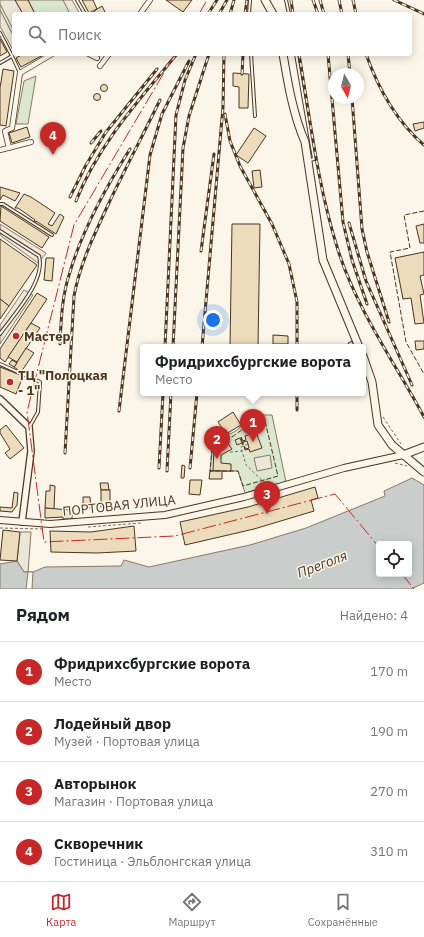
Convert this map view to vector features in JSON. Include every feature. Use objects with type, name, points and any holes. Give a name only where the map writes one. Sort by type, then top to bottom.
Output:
[{"type":"main road","points":[[283,56],[298,126],[305,142],[323,260],[358,344]]},
{"type":"main road","points":[[366,365],[372,382],[378,425],[392,445],[404,452],[424,472]]},
{"type":"main road","name":"ПОРТОВАЯ УЛИЦА","points":[[0,520],[50,524],[165,515],[222,503],[424,447]]},
{"type":"street","points":[[141,12],[150,0]]},
{"type":"street","points":[[9,148],[5,130],[12,128],[20,73],[49,56]]},
{"type":"street","points":[[93,56],[97,58]]},
{"type":"street","points":[[100,66],[108,56]]},
{"type":"street","points":[[0,150],[31,142]]},
{"type":"street","points":[[0,399],[30,427],[31,451],[22,522]]},
{"type":"lane","points":[[77,0],[84,12]]},
{"type":"lane","points":[[249,12],[250,0]]},
{"type":"lane","points":[[286,0],[289,12]]},
{"type":"lane","points":[[0,33],[20,73]]},
{"type":"lane","points":[[0,63],[12,56]]},
{"type":"lane","points":[[251,56],[255,116]]},
{"type":"lane","points":[[296,56],[314,159],[308,160]]},
{"type":"lane","points":[[0,204],[3,204],[52,235]]},
{"type":"lane","points":[[0,231],[39,256],[41,264],[37,281],[0,334]]},
{"type":"lane","points":[[0,364],[40,382],[38,412],[30,427]]},
{"type":"path","points":[[381,413],[404,452]]},
{"type":"path","points":[[248,444],[241,446],[246,465],[270,489]]},
{"type":"path","points":[[230,452],[242,451]]},
{"type":"green space","points":[[28,0],[63,0],[70,12],[34,12]]},
{"type":"green space","points":[[0,4],[12,25],[12,33],[0,10]]},
{"type":"green space","points":[[36,76],[28,124],[16,124],[24,81]]},
{"type":"green space","points":[[248,415],[272,415],[286,482],[245,493],[238,471],[210,471],[214,435],[226,435],[239,429]]},
{"type":"shaded area","points":[[0,0],[15,0],[22,12],[12,12],[12,27],[0,4]]},
{"type":"shaded area","points":[[63,0],[72,0],[79,12],[69,12]]},
{"type":"shaded area","points":[[0,10],[12,33],[12,48],[0,26]]},
{"type":"shaded area","points":[[0,224],[46,253],[38,263],[1,236]]},
{"type":"shaded area","points":[[24,290],[33,295],[0,344],[0,325]]},
{"type":"shaded area","points":[[270,455],[272,468],[257,471],[254,458]]},
{"type":"shaded area","points":[[20,532],[31,532],[28,572],[24,572],[17,561]]},
{"type":"water","name":"Преголя","points":[[412,478],[424,485],[424,583],[411,589],[0,589],[0,564],[17,561],[24,572],[33,572],[45,567],[121,566],[124,560],[149,567],[250,545],[306,528],[385,496],[384,491]]},
{"type":"pier","points":[[28,572],[33,572],[32,589],[26,589]]},
{"type":"building","points":[[15,0],[28,0],[34,12],[22,12]]},
{"type":"building","points":[[82,0],[93,0],[97,9],[88,12]]},
{"type":"building","points":[[166,0],[192,0],[183,12]]},
{"type":"building","points":[[102,6],[105,12],[94,12]]},
{"type":"building","points":[[0,39],[7,52],[0,56]]},
{"type":"building","points":[[20,56],[41,56],[21,67],[16,58]]},
{"type":"building","points":[[3,69],[14,71],[6,126],[0,125],[0,88]]},
{"type":"building","points":[[233,73],[249,74],[248,108],[239,108],[239,87],[233,86]]},
{"type":"building","points":[[104,85],[107,88],[104,91],[101,88]]},
{"type":"building","points":[[97,94],[100,97],[97,100],[94,97]]},
{"type":"building","points":[[424,122],[424,128],[415,131],[413,124]]},
{"type":"building","points":[[27,127],[30,137],[12,143],[9,133]]},
{"type":"building","points":[[254,128],[266,136],[248,163],[236,155]]},
{"type":"building","points":[[260,170],[262,187],[254,188],[252,171]]},
{"type":"building","points":[[0,187],[20,193],[15,201],[3,195],[0,200]]},
{"type":"building","points":[[24,194],[55,213],[48,224],[52,226],[60,214],[64,217],[56,234],[34,221],[35,220],[18,208],[15,208]]},
{"type":"building","points":[[1,206],[49,237],[42,248],[0,221]]},
{"type":"building","points":[[232,224],[260,224],[258,344],[230,344]]},
{"type":"building","points":[[424,224],[424,243],[420,243],[416,226]]},
{"type":"building","points":[[0,239],[37,265],[9,306],[0,299]]},
{"type":"building","points":[[424,252],[424,275],[420,276],[424,294],[420,295],[424,323],[415,324],[411,298],[403,299],[395,258]]},
{"type":"building","points":[[46,258],[54,258],[52,281],[44,280]]},
{"type":"building","name":"Мастер","points":[[37,293],[47,299],[5,362],[0,358],[0,349]]},
{"type":"building","points":[[0,299],[9,306],[0,319]]},
{"type":"building","points":[[31,323],[40,328],[17,362],[8,357]]},
{"type":"building","points":[[273,335],[288,336],[288,344],[273,344]]},
{"type":"building","points":[[415,341],[424,341],[424,349],[416,350]]},
{"type":"building","points":[[26,348],[34,353],[21,372],[14,367]]},
{"type":"building","points":[[12,360],[17,363],[14,367],[9,364]]},
{"type":"building","name":"ТЦ \"Полоцкая - 1\"","points":[[0,367],[23,376],[16,394],[0,387]]},
{"type":"building","points":[[233,412],[241,425],[226,434],[218,422]]},
{"type":"building","points":[[6,425],[24,448],[10,459],[5,453],[10,449],[0,433],[0,430]]},
{"type":"building","points":[[256,432],[262,448],[250,452],[249,449],[245,450],[244,446],[246,449],[249,448],[248,444],[247,441],[243,442],[243,445],[241,437],[243,441],[246,440],[245,436]]},
{"type":"building","points":[[240,438],[242,443],[237,445],[235,440]]},
{"type":"building","points":[[227,442],[232,449],[221,455],[221,463],[231,464],[231,471],[213,471],[214,450]]},
{"type":"building","points":[[182,465],[185,466],[184,478],[181,478]]},
{"type":"building","points":[[210,471],[222,471],[222,479],[209,479]]},
{"type":"building","points":[[190,480],[202,480],[200,495],[189,494]]},
{"type":"building","points":[[100,483],[108,483],[109,490],[101,490]]},
{"type":"building","points":[[50,485],[55,486],[54,509],[45,508],[46,491],[50,491]]},
{"type":"building","points":[[315,487],[318,498],[311,500],[314,511],[254,529],[185,545],[180,522],[248,507]]},
{"type":"building","points":[[101,490],[110,490],[110,507],[101,507]]},
{"type":"building","points":[[14,492],[18,493],[17,505],[12,512],[0,511],[0,507],[12,508]]},
{"type":"building","points":[[83,497],[90,497],[91,508],[83,508]]},
{"type":"building","points":[[45,508],[72,510],[72,519],[63,519],[63,517],[45,518]]},
{"type":"building","points":[[134,526],[136,551],[97,553],[51,552],[50,531],[91,532]]},
{"type":"building","points":[[3,530],[20,532],[17,561],[0,560]]},
{"type":"railway","points":[[209,12],[217,0]]},
{"type":"railway","points":[[220,12],[227,0]]},
{"type":"railway","points":[[231,12],[234,0]]},
{"type":"railway","points":[[245,12],[247,0]]},
{"type":"railway","points":[[291,0],[293,12]]},
{"type":"railway","points":[[313,0],[317,12]]},
{"type":"railway","points":[[320,0],[323,12]]},
{"type":"railway","points":[[339,0],[342,12]]},
{"type":"railway","points":[[353,0],[356,12]]},
{"type":"railway","points":[[394,0],[424,14]]},
{"type":"railway","points":[[76,201],[85,180],[120,124],[175,56]]},
{"type":"railway","points":[[165,344],[176,115],[185,80],[195,56]]},
{"type":"railway","points":[[173,344],[183,148],[189,116],[208,56]]},
{"type":"railway","points":[[202,344],[223,107],[224,56]]},
{"type":"railway","points":[[242,74],[243,56]]},
{"type":"railway","points":[[299,56],[320,178],[338,250],[355,294],[377,336],[424,417]]},
{"type":"railway","points":[[328,56],[343,222],[352,260],[367,304]]},
{"type":"railway","points":[[348,56],[349,68]]},
{"type":"railway","points":[[367,56],[376,79],[389,103],[414,136],[424,145]]},
{"type":"railway","points":[[119,411],[150,155],[162,114],[189,61]]},
{"type":"railway","points":[[70,197],[86,165],[106,132],[157,69]]},
{"type":"railway","points":[[65,453],[74,296],[77,284],[88,250],[98,227],[160,100]]},
{"type":"railway","points":[[352,104],[362,229],[367,252],[389,322]]},
{"type":"railway","points":[[225,114],[230,141],[240,166],[272,224],[289,264],[297,302],[297,344]]},
{"type":"railway","points":[[91,143],[101,131]]},
{"type":"railway","points":[[60,344],[61,317],[67,281],[75,256],[96,208],[130,149]]},
{"type":"railway","points":[[201,251],[214,154]]},
{"type":"railway","points":[[349,223],[366,281],[412,385]]},
{"type":"railway","points":[[159,468],[163,396]]},
{"type":"railway","points":[[167,471],[171,396]]},
{"type":"railway","points":[[190,468],[197,396]]},
{"type":"railway","points":[[297,396],[297,410]]},
{"type":"fence","points":[[424,211],[404,215],[410,248],[390,252],[406,342],[424,374]]},
{"type":"fence","points":[[261,416],[265,421],[278,476],[243,486],[238,471],[210,471],[213,437],[232,437],[261,416]]},
{"type":"power","points":[[200,12],[207,0]]},
{"type":"power","points":[[174,56],[74,225],[27,412],[44,542],[175,536],[335,494],[376,543]]},
{"type":"power","points":[[404,577],[414,589]]},
{"type":"place","name":"Скворечник","points":[[53,155]]},
{"type":"place","name":"Мастер","points":[[16,336]]},
{"type":"place","name":"ТЦ \"Полоцкая - 1\"","points":[[10,382]]},
{"type":"place","name":"Фридрихсбургские ворота","points":[[253,442]]},
{"type":"place","name":"Лодейный двор","points":[[217,459]]},
{"type":"place","name":"Авторынок","points":[[267,514]]}]
